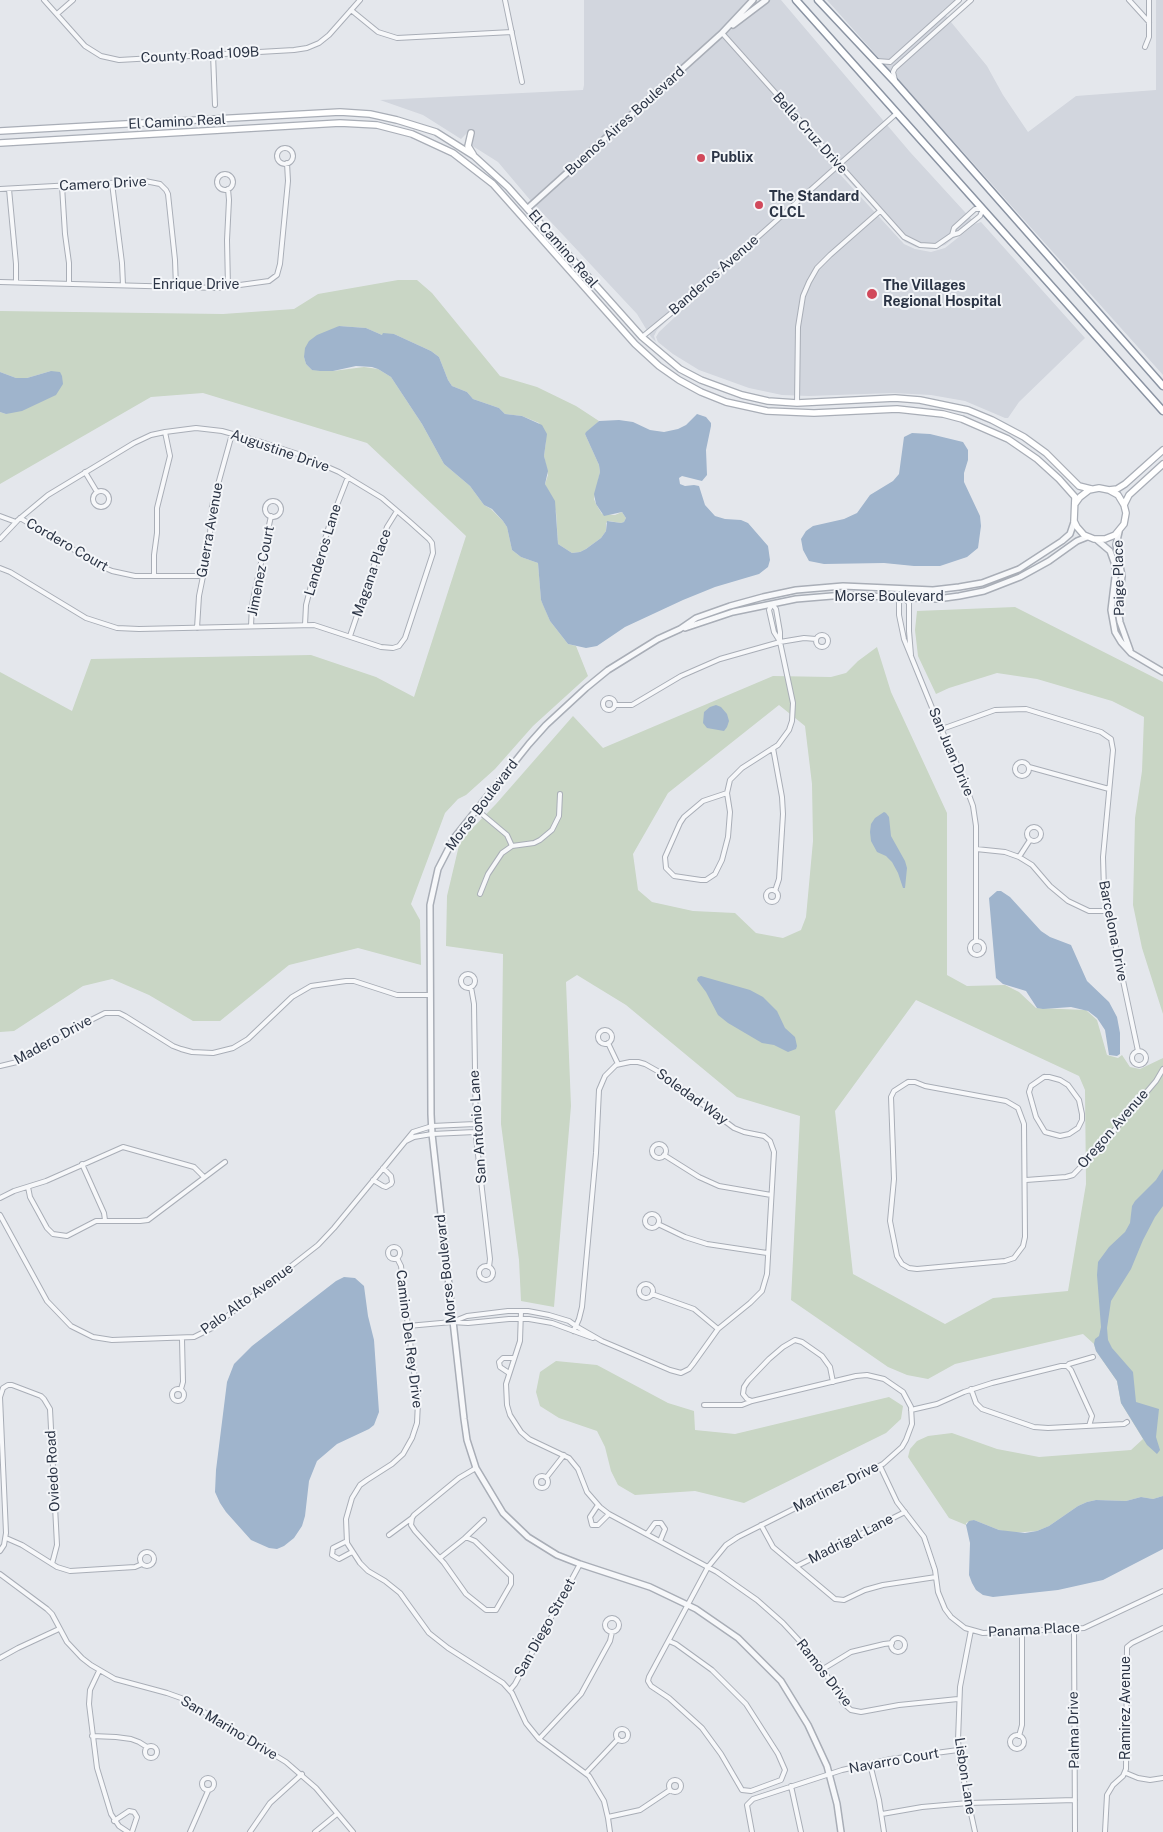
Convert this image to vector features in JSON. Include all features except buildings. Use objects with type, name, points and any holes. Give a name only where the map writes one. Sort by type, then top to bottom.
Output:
[{"type":"highway","points":[[796,0],[1163,412]]},
{"type":"highway","points":[[818,0],[895,82],[1163,386]]},
{"type":"main road","name":"El Camino Real","points":[[0,131],[340,112],[370,114],[436,132],[474,156],[508,187],[642,337],[680,369],[701,380],[742,396],[768,401],[797,404],[895,398],[947,405],[968,410],[1013,430],[1046,453],[1079,486],[1091,489]]},
{"type":"main road","points":[[340,112],[340,123]]},
{"type":"main road","name":"El Camino Real","points":[[0,144],[340,123],[364,124],[412,134],[437,144],[468,163],[493,184],[635,344],[659,366],[701,392],[742,406],[767,411],[797,414],[897,409],[962,419],[1008,439],[1037,459],[1072,492],[1076,504]]},
{"type":"main road","points":[[455,143],[463,142],[471,133],[468,146],[474,156]]},
{"type":"main road","points":[[520,216],[528,208]]},
{"type":"main road","points":[[635,344],[642,337]]},
{"type":"main road","points":[[797,404],[797,414]]},
{"type":"main road","points":[[945,415],[947,405]]},
{"type":"main road","points":[[1008,439],[1013,430]]},
{"type":"main road","points":[[1110,490],[1122,486],[1163,450]]},
{"type":"main road","points":[[1124,505],[1129,495],[1163,464]]},
{"type":"main road","points":[[1091,489],[1110,490],[1118,495],[1124,505],[1125,519],[1119,532],[1110,538],[1097,540],[1087,537],[1079,530],[1074,521],[1076,504],[1082,495],[1091,489]]},
{"type":"street","name":"County Road 109B","points":[[44,0],[85,46],[107,58],[128,59],[307,48],[324,40],[360,0]]},
{"type":"street","points":[[56,14],[73,0]]},
{"type":"street","points":[[505,0],[522,82]]},
{"type":"street","name":"Buenos Aires Boulevard","points":[[528,208],[722,32],[753,0]]},
{"type":"street","name":"Buenos Aires Boulevard","points":[[722,32],[766,0]]},
{"type":"street","points":[[876,61],[890,62],[959,0]]},
{"type":"street","points":[[895,82],[893,72],[895,68],[971,0]]},
{"type":"street","points":[[1129,0],[1149,22]]},
{"type":"street","points":[[1145,47],[1149,37],[1148,0]]},
{"type":"street","points":[[351,10],[378,32],[398,38],[512,32]]},
{"type":"street","name":"Bella Cruz Drive","points":[[722,32],[904,237],[920,245],[936,246],[952,235],[959,233],[980,216],[983,209],[974,209],[954,228],[952,235]]},
{"type":"street","points":[[213,54],[215,105]]},
{"type":"street","name":"Banderos Avenue","points":[[642,337],[686,301],[897,113]]},
{"type":"street","name":"Enrique Drive","points":[[283,148],[290,150],[293,154],[291,161],[287,164],[279,161],[277,156],[283,148]]},
{"type":"street","name":"Enrique Drive","points":[[0,282],[228,287],[270,281],[277,275],[280,264],[288,181],[287,164]]},
{"type":"street","points":[[222,175],[229,175],[232,179],[233,184],[228,189],[223,189],[219,186],[218,179],[222,175]]},
{"type":"street","name":"Camero Drive","points":[[0,189],[152,181],[160,184],[166,190],[175,260],[176,286]]},
{"type":"street","points":[[112,183],[123,285]]},
{"type":"street","points":[[62,186],[69,283]]},
{"type":"street","points":[[9,189],[16,282]]},
{"type":"street","points":[[228,189],[228,287]]},
{"type":"street","points":[[797,404],[798,326],[803,296],[809,282],[817,268],[880,211]]},
{"type":"street","name":"Augustine Drive","points":[[0,538],[48,495],[143,439],[165,432],[196,428],[222,431],[322,463],[368,489],[397,511],[429,539],[433,548],[405,638],[399,646],[388,648],[320,626],[128,629],[106,626],[75,613],[10,572],[0,568]]},
{"type":"street","points":[[154,576],[157,508],[170,456],[165,432]]},
{"type":"street","name":"Guerra Avenue","points":[[197,628],[199,596],[209,547],[213,497],[232,434]]},
{"type":"street","points":[[85,472],[97,492]]},
{"type":"street","name":"Landeros Lane","points":[[305,625],[304,615],[313,578],[330,522],[348,477]]},
{"type":"street","points":[[97,492],[104,492],[108,495],[109,500],[105,506],[95,504],[93,499],[97,492]]},
{"type":"street","name":"Jimenez Court","points":[[274,501],[278,504],[280,511],[276,516],[271,516],[266,514],[265,508],[269,502],[274,501]]},
{"type":"street","name":"Magana Place","points":[[350,636],[387,527],[397,511]]},
{"type":"street","name":"Cordero Court","points":[[0,516],[18,520],[103,568],[123,574],[203,576]]},
{"type":"street","name":"Jimenez Court","points":[[251,626],[252,605],[271,516]]},
{"type":"street","name":"Morse Boulevard","points":[[680,629],[696,618],[715,611],[770,595],[796,590],[843,586],[934,590],[982,583],[1019,569],[1044,553],[1070,534],[1074,521]]},
{"type":"street","name":"Paige Place","points":[[1119,532],[1116,545],[1122,576],[1118,610],[1131,653]]},
{"type":"street","name":"Morse Boulevard","points":[[841,1832],[838,1804],[830,1773],[808,1724],[780,1681],[738,1638],[696,1609],[650,1587],[580,1564],[543,1547],[503,1513],[476,1468],[467,1440],[464,1418],[432,1134],[430,905],[435,880],[444,856],[454,838],[546,725],[586,688],[631,655],[658,639],[680,629],[733,612],[796,599],[844,595],[937,599],[984,591],[1020,578],[1049,561],[1077,541],[1087,537]]},
{"type":"street","name":"Paige Place","points":[[1097,540],[1110,551],[1115,566],[1111,610],[1113,625],[1121,642],[1131,653],[1163,672]]},
{"type":"street","points":[[1044,553],[1049,561]]},
{"type":"street","points":[[904,589],[904,598]]},
{"type":"street","points":[[727,793],[703,801],[684,817],[680,823],[665,857],[666,868],[674,876],[706,880],[719,869],[726,849],[730,822],[727,793],[730,780],[742,768],[773,748],[785,737],[789,730],[793,712],[790,690],[780,642],[776,609],[772,604],[770,595]]},
{"type":"street","name":"San Juan Drive","points":[[911,655],[909,603],[904,598],[899,602],[901,630],[911,655],[942,730],[970,795],[976,826],[976,942]]},
{"type":"street","points":[[615,705],[632,705],[681,676],[743,651],[804,638],[816,639]]},
{"type":"street","name":"Barcelona Drive","points":[[942,730],[994,710],[1026,709],[1101,732],[1111,739],[1113,750],[1103,878],[1107,911],[1138,1051]]},
{"type":"street","points":[[773,748],[782,797],[783,814],[779,879],[775,891]]},
{"type":"street","points":[[1029,767],[1109,789]]},
{"type":"street","points":[[480,894],[492,867],[502,853],[512,846],[534,843],[552,830],[559,816],[560,794]]},
{"type":"street","points":[[476,809],[507,835],[511,840],[512,846]]},
{"type":"street","points":[[1019,857],[1030,840]]},
{"type":"street","points":[[976,850],[1005,852],[1019,857],[1032,865],[1050,886],[1068,901],[1089,911],[1107,911]]},
{"type":"street","name":"Madero Drive","points":[[0,1066],[28,1057],[81,1025],[105,1014],[125,1016],[173,1046],[192,1052],[213,1052],[233,1048],[248,1039],[292,997],[311,986],[354,981],[397,995],[430,995]]},
{"type":"street","name":"San Antonio Lane","points":[[471,987],[474,1004],[475,1124],[490,1259],[489,1267]]},
{"type":"street","points":[[573,1331],[582,1307],[593,1191],[599,1090],[605,1076],[618,1064],[608,1043]]},
{"type":"street","name":"Soledad Way","points":[[452,1322],[468,1323],[521,1319],[542,1321],[602,1341],[681,1373],[689,1369],[718,1329],[757,1298],[762,1291],[766,1274],[774,1152],[770,1141],[764,1136],[734,1128],[645,1064],[630,1062],[618,1064]]},
{"type":"street","name":"Oregon Avenue","points":[[1026,1180],[1072,1175],[1100,1147],[1156,1081],[1163,1069]]},
{"type":"street","points":[[1044,1077],[1049,1077],[1060,1080],[1068,1085],[1079,1100],[1082,1120],[1075,1131],[1060,1136],[1046,1132],[1034,1112],[1029,1092],[1031,1086],[1044,1077]]},
{"type":"street","points":[[908,1082],[916,1082],[925,1086],[1006,1102],[1018,1108],[1024,1124],[1026,1180],[1025,1237],[1023,1246],[1014,1258],[1005,1261],[917,1269],[902,1264],[897,1256],[890,1221],[894,1179],[892,1097],[894,1091],[908,1082]]},
{"type":"street","points":[[1022,1116],[1034,1112]]},
{"type":"street","name":"Palo Alto Avenue","points":[[0,1214],[47,1301],[71,1326],[93,1337],[107,1339],[182,1338],[202,1334],[212,1328],[318,1245],[413,1132],[432,1126],[475,1124]]},
{"type":"street","points":[[406,1141],[432,1134],[476,1132]]},
{"type":"street","points":[[0,1198],[127,1147],[194,1167],[204,1177]]},
{"type":"street","points":[[664,1155],[699,1177],[719,1186],[771,1194]]},
{"type":"street","points":[[28,1188],[34,1205],[47,1228],[53,1234],[67,1236],[96,1221],[145,1221],[225,1162]]},
{"type":"street","points":[[82,1164],[104,1213],[105,1220]]},
{"type":"street","points":[[373,1180],[386,1187],[391,1184],[391,1176],[383,1168]]},
{"type":"street","points":[[658,1224],[685,1237],[707,1244],[767,1253]]},
{"type":"street","name":"Camino Del Rey Drive","points":[[398,1258],[401,1266],[418,1409],[415,1430],[408,1446],[397,1460],[367,1480],[360,1486],[352,1498],[346,1519],[347,1541],[352,1552],[368,1571],[400,1593],[433,1637],[499,1680],[510,1690],[526,1723],[539,1739],[554,1752],[573,1762],[586,1773],[600,1792],[608,1817],[610,1832]]},
{"type":"street","points":[[652,1294],[694,1309],[718,1329]]},
{"type":"street","points":[[521,1311],[520,1342],[506,1384],[507,1405],[515,1424],[521,1432],[539,1446],[564,1455],[546,1478]]},
{"type":"street","name":"Soledad Way","points":[[452,1322],[467,1316],[521,1311],[550,1315],[569,1322],[602,1341]]},
{"type":"street","points":[[408,1326],[452,1322]]},
{"type":"street","points":[[181,1389],[183,1382],[182,1338]]},
{"type":"street","points":[[752,1401],[747,1399],[744,1394],[744,1386],[769,1359],[791,1341],[795,1340],[802,1342],[822,1356],[830,1367],[833,1382]]},
{"type":"street","points":[[704,1405],[742,1405],[752,1401],[867,1375],[884,1379],[903,1392],[911,1410],[937,1404],[972,1389],[1062,1365],[1067,1366],[1092,1357]]},
{"type":"street","points":[[509,1373],[500,1367],[499,1362],[503,1358],[514,1358]]},
{"type":"street","points":[[1067,1366],[1092,1416],[1089,1426]]},
{"type":"street","name":"Oviedo Road","points":[[6,1538],[1,1391],[8,1385],[44,1399],[50,1409],[57,1545],[52,1564]]},
{"type":"street","points":[[972,1389],[976,1403],[980,1407],[1030,1426],[1048,1428],[1124,1424],[1127,1422]]},
{"type":"street","name":"Martinez Drive","points":[[668,1640],[712,1670],[746,1704],[778,1754],[785,1770],[784,1777],[777,1782],[751,1791],[742,1790],[722,1754],[702,1728],[669,1698],[651,1686],[648,1681],[668,1640],[708,1567],[726,1545],[761,1525],[880,1466],[897,1452],[906,1440],[912,1424],[911,1410]]},
{"type":"street","name":"Ramos Drive","points":[[564,1455],[574,1464],[587,1492],[609,1514],[708,1567],[744,1590],[777,1618],[802,1643],[823,1669],[843,1703],[855,1712],[958,1699]]},
{"type":"street","name":"Panama Place","points":[[880,1466],[897,1502],[924,1537],[932,1559],[938,1592],[945,1609],[957,1622],[971,1630],[983,1633],[1084,1628],[1163,1591]]},
{"type":"street","points":[[389,1535],[411,1520],[459,1478],[476,1468]]},
{"type":"street","points":[[598,1505],[590,1517],[592,1525],[598,1525],[609,1514]]},
{"type":"street","name":"Madrigal Lane","points":[[797,1566],[905,1512]]},
{"type":"street","points":[[411,1520],[412,1528],[440,1558],[466,1594],[480,1606],[490,1611],[496,1610],[512,1580],[509,1573],[472,1539],[465,1538]]},
{"type":"street","points":[[440,1558],[484,1520]]},
{"type":"street","points":[[647,1534],[655,1523],[661,1523],[665,1529],[660,1541]]},
{"type":"street","points":[[761,1525],[773,1546],[830,1596],[838,1600],[848,1598],[874,1587],[936,1577]]},
{"type":"street","points":[[0,1551],[6,1538],[22,1544],[64,1570],[76,1571],[135,1567],[142,1564]]},
{"type":"street","points":[[347,1541],[334,1548],[332,1555],[339,1559],[352,1552]]},
{"type":"street","name":"San Diego Street","points":[[510,1690],[580,1564]]},
{"type":"street","name":"San Marino Drive","points":[[0,1574],[46,1608],[52,1614],[59,1629],[74,1651],[99,1670],[115,1679],[167,1692],[181,1698],[239,1732],[302,1774],[353,1832]]},
{"type":"street","name":"Ramirez Avenue","points":[[1105,1832],[1107,1795],[1113,1785],[1126,1773],[1127,1647],[1163,1628]]},
{"type":"street","points":[[0,1658],[59,1629]]},
{"type":"street","name":"Palma Drive","points":[[1074,1629],[1075,1832]]},
{"type":"street","name":"Lisbon Lane","points":[[971,1630],[958,1699],[958,1750],[975,1832]]},
{"type":"street","points":[[1019,1736],[1022,1725],[1022,1631]]},
{"type":"street","points":[[539,1739],[580,1694],[610,1641],[612,1632]]},
{"type":"street","points":[[823,1669],[851,1652],[892,1643]]},
{"type":"street","points":[[99,1670],[89,1697],[92,1736],[100,1782],[114,1821],[130,1832],[137,1817],[134,1812],[129,1811],[114,1821]]},
{"type":"street","points":[[92,1736],[116,1736],[131,1739],[147,1747]]},
{"type":"street","points":[[586,1773],[618,1739]]},
{"type":"street","name":"Navarro Court","points":[[752,1832],[747,1805],[752,1799],[830,1773],[870,1764],[958,1750]]},
{"type":"street","points":[[870,1764],[882,1814],[884,1832]]},
{"type":"street","points":[[1126,1773],[1144,1779],[1156,1780],[1163,1778]]},
{"type":"street","points":[[250,1832],[270,1803],[302,1774]]},
{"type":"street","points":[[791,1786],[801,1832]]},
{"type":"street","points":[[608,1817],[640,1810],[670,1790]]},
{"type":"street","points":[[190,1832],[208,1791]]},
{"type":"street","points":[[882,1814],[922,1807],[968,1803],[1075,1800]]},
{"type":"street","points":[[315,1832],[337,1814]]},
{"type":"shaded area","points":[[584,0],[749,0],[721,30],[531,201],[498,162],[471,145],[475,133],[471,129],[461,139],[423,115],[380,100],[583,90]]},
{"type":"shaded area","points":[[769,0],[781,0],[910,152],[974,222],[945,245],[931,249],[916,247],[905,242],[838,169],[835,169],[657,330],[654,336],[656,342],[637,314],[535,205],[724,35]]},
{"type":"shaded area","points":[[827,0],[955,0],[942,11],[987,66],[1003,95],[1028,132],[1076,96],[1156,90],[1156,0],[1163,0],[1163,375]]},
{"type":"shaded area","name":"The Villages Regional Hospital","points":[[836,170],[904,244],[915,249],[931,252],[945,248],[975,224],[981,222],[1085,338],[1019,402],[1008,418],[965,401],[931,395],[893,393],[782,395],[749,388],[699,370],[658,342],[656,337],[659,332]]},
{"type":"green space","points":[[398,280],[417,280],[432,293],[500,376],[537,387],[576,406],[599,421],[585,434],[599,465],[600,472],[594,499],[602,514],[615,515],[622,512],[626,518],[621,523],[609,521],[606,523],[606,531],[601,538],[586,549],[572,553],[558,544],[556,512],[545,484],[548,475],[544,456],[546,441],[539,423],[522,416],[505,414],[499,408],[473,399],[467,392],[452,386],[439,357],[431,351],[394,334],[382,335],[366,328],[339,326],[304,357],[306,364],[312,370],[333,371],[364,367],[378,369],[391,377],[422,424],[444,464],[470,486],[484,505],[503,521],[507,527],[512,550],[521,557],[538,563],[541,600],[550,621],[568,644],[576,646],[588,676],[533,726],[495,769],[466,795],[458,799],[445,813],[411,904],[420,920],[421,965],[358,948],[289,965],[220,1021],[193,1021],[149,995],[112,979],[83,986],[14,1031],[0,1032],[0,672],[72,711],[91,659],[311,655],[376,677],[414,697],[466,536],[367,443],[203,393],[151,397],[0,484],[0,412],[6,414],[51,371],[27,378],[16,378],[0,372],[0,311],[223,314],[294,309],[318,294]]},
{"type":"green space","points":[[1015,607],[1163,682],[1163,1014],[1142,948],[1133,905],[1135,818],[1142,771],[1144,717],[1112,701],[1037,679],[997,673],[936,694],[918,656],[915,630],[917,611]]},
{"type":"green space","points":[[877,647],[891,692],[947,813],[947,975],[967,986],[1005,985],[1019,992],[1036,1008],[1086,1010],[1097,1020],[1107,1055],[1118,1058],[1122,1055],[1130,1067],[1140,1069],[1163,1058],[1163,1496],[1153,1499],[1141,1497],[1126,1501],[1096,1500],[1087,1502],[1049,1526],[1037,1531],[1012,1533],[974,1520],[966,1523],[966,1525],[949,1518],[908,1457],[910,1449],[917,1441],[928,1436],[952,1433],[997,1449],[1039,1457],[1131,1450],[1143,1439],[1121,1403],[1117,1381],[1096,1351],[1094,1344],[1083,1334],[955,1364],[928,1379],[907,1375],[888,1367],[791,1300],[800,1116],[737,1097],[626,1005],[577,975],[566,982],[571,1106],[554,1307],[521,1301],[519,1260],[501,1124],[503,954],[446,946],[447,896],[460,841],[496,804],[573,716],[603,748],[773,676],[831,677],[846,673]],"holes":[[[779,705],[805,726],[812,784],[813,841],[806,917],[801,930],[783,938],[756,933],[735,913],[693,911],[652,902],[638,890],[633,854],[668,793]],[[916,1000],[1079,1076],[1085,1090],[1086,1184],[1068,1291],[993,1298],[945,1324],[853,1274],[835,1111]]]},
{"type":"green space","points":[[556,1361],[597,1365],[668,1403],[694,1411],[695,1430],[735,1434],[889,1397],[903,1406],[901,1419],[886,1433],[744,1503],[695,1491],[635,1495],[618,1485],[611,1471],[605,1447],[597,1431],[559,1418],[540,1406],[536,1392],[540,1372]]},
{"type":"water","points":[[339,326],[366,328],[382,335],[383,333],[394,334],[431,351],[439,357],[452,386],[467,392],[473,399],[499,408],[505,414],[522,416],[542,425],[547,434],[544,456],[548,471],[545,484],[555,501],[558,544],[572,553],[586,549],[601,538],[606,531],[607,521],[621,523],[626,518],[622,512],[604,516],[596,504],[594,494],[600,472],[599,465],[585,434],[586,432],[599,421],[619,420],[633,422],[650,430],[664,432],[686,425],[697,414],[706,417],[711,423],[706,450],[707,475],[702,481],[682,476],[679,478],[680,484],[699,486],[705,505],[715,516],[748,523],[768,546],[770,560],[768,567],[759,574],[715,587],[683,600],[625,627],[597,646],[586,648],[568,644],[550,621],[541,600],[538,563],[521,557],[512,550],[507,527],[503,521],[492,509],[484,505],[470,486],[444,464],[422,424],[391,377],[372,367],[356,366],[333,371],[320,371],[312,370],[306,364],[304,357],[305,348],[309,341],[317,335]]},
{"type":"water","points":[[51,371],[60,372],[62,376],[63,384],[56,395],[22,411],[6,414],[0,412],[0,372],[16,378],[27,378]]},
{"type":"water","points":[[912,433],[930,434],[963,442],[968,450],[964,482],[980,516],[981,526],[978,548],[967,557],[940,566],[884,563],[824,564],[809,561],[803,550],[801,539],[806,531],[813,526],[844,519],[857,513],[870,495],[893,481],[899,474],[904,437]]},
{"type":"water","points":[[716,705],[721,707],[727,714],[729,721],[724,731],[707,728],[703,723],[704,712]]},
{"type":"water","points":[[884,812],[889,817],[891,836],[907,868],[905,888],[903,888],[892,862],[886,856],[877,852],[871,841],[871,824],[875,818]]},
{"type":"water","points":[[997,891],[1001,891],[1010,897],[1041,931],[1050,937],[1071,945],[1087,981],[1109,1002],[1117,1017],[1120,1033],[1120,1054],[1117,1056],[1109,1055],[1105,1030],[1097,1018],[1088,1011],[1071,1007],[1037,1008],[1026,991],[1003,984],[996,978],[989,898]]},
{"type":"water","points":[[701,976],[750,990],[763,997],[777,1011],[785,1028],[795,1037],[796,1049],[788,1052],[774,1045],[762,1043],[728,1023],[718,1015],[706,992],[697,980]]},
{"type":"water","points":[[1163,1169],[1163,1206],[1143,1240],[1131,1269],[1111,1301],[1107,1328],[1108,1340],[1112,1348],[1133,1372],[1136,1402],[1159,1409],[1156,1437],[1160,1450],[1157,1454],[1147,1445],[1121,1403],[1117,1381],[1096,1351],[1094,1344],[1095,1339],[1099,1336],[1101,1327],[1097,1275],[1098,1262],[1109,1247],[1125,1232],[1130,1223],[1132,1206],[1135,1201],[1156,1180]]},
{"type":"water","points":[[344,1277],[355,1278],[364,1286],[368,1316],[374,1340],[379,1412],[374,1425],[369,1429],[337,1444],[317,1461],[309,1481],[302,1526],[294,1538],[284,1546],[277,1549],[269,1548],[251,1540],[226,1512],[215,1492],[227,1382],[234,1364],[252,1346],[336,1281]]},
{"type":"water","points":[[1163,1496],[1163,1549],[1103,1580],[1058,1590],[993,1597],[983,1595],[976,1590],[972,1583],[969,1575],[970,1543],[966,1525],[969,1521],[974,1520],[999,1530],[1025,1533],[1049,1526],[1087,1502],[1096,1500],[1126,1501],[1141,1497],[1153,1499]]},
{"type":"place","name":"Publix","points":[[701,158]]},
{"type":"place","name":"The Standard CLCL","points":[[759,205]]},
{"type":"place","name":"The Villages Regional Hospital","points":[[872,294]]}]
